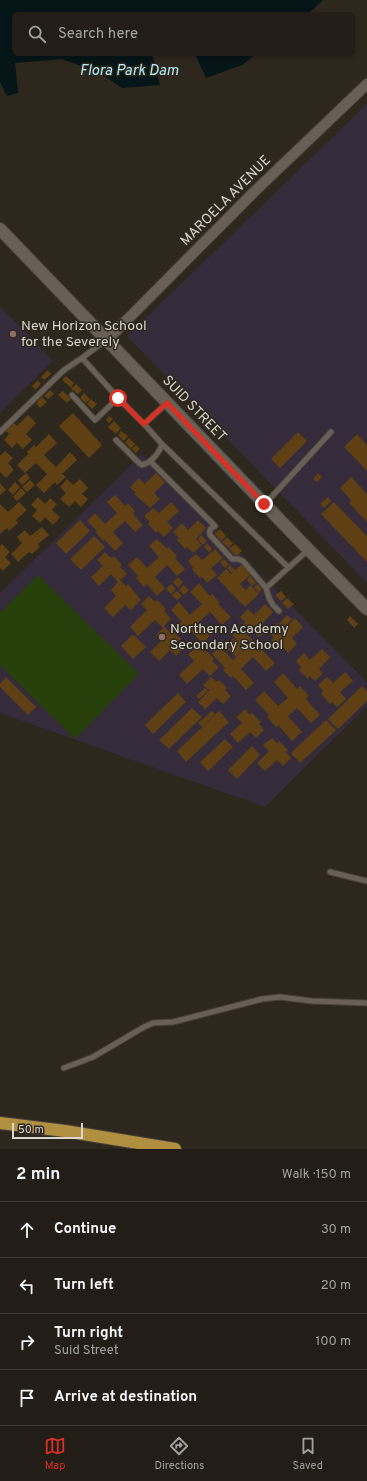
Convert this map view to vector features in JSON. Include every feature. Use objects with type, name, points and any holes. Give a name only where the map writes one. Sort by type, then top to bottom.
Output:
[{"type":"highway","points":[[0,1123],[65,1131],[175,1149]]},
{"type":"street","name":"MAROELA AVENUE","points":[[107,340],[253,193],[367,84]]},
{"type":"street","name":"SUID STREET","points":[[0,229],[308,550],[367,609]]},
{"type":"lane","points":[[0,432],[64,370],[107,340]]},
{"type":"lane","points":[[82,358],[162,444],[288,567]]},
{"type":"lane","points":[[72,395],[95,420],[118,398]]},
{"type":"lane","points":[[144,424],[167,403]]},
{"type":"lane","points":[[264,504],[331,432]]},
{"type":"lane","points":[[116,440],[142,465],[147,464],[150,461],[161,449],[162,444]]},
{"type":"lane","points":[[150,461],[215,526],[211,528],[209,532],[210,535],[232,560],[243,562],[266,588],[269,598],[279,611]]},
{"type":"lane","points":[[266,588],[308,550]]},
{"type":"lane","points":[[330,872],[367,881]]},
{"type":"lane","points":[[64,1068],[93,1057],[153,1023],[173,1022],[262,999],[280,998],[367,1003]]},
{"type":"shaded area","points":[[367,104],[367,583],[127,336]]},
{"type":"shaded area","name":"New Horizon School for the Severely","points":[[0,306],[53,361],[0,413]]},
{"type":"shaded area","name":"Northern Academy Secondary School","points":[[142,454],[367,682],[367,706],[265,807],[0,713],[0,593]]},
{"type":"green space","points":[[38,575],[139,674],[75,739],[0,665],[0,613]]},
{"type":"water","name":"Flora Park Dam","points":[[0,0],[323,0],[310,12],[12,12],[12,56],[153,56],[160,85],[122,88],[100,73],[62,59],[15,63],[18,93],[7,96],[0,82]]},
{"type":"water","name":"Flora Park Dam","points":[[196,56],[253,56],[242,65],[206,78]]},
{"type":"building","points":[[48,370],[51,374],[44,380],[41,377]]},
{"type":"building","points":[[66,376],[74,383],[71,388],[62,380]]},
{"type":"building","points":[[38,380],[41,384],[35,390],[32,386]]},
{"type":"building","points":[[76,384],[82,390],[78,394],[71,389]]},
{"type":"building","points":[[50,390],[54,394],[48,399],[44,396]]},
{"type":"building","points":[[63,391],[71,399],[67,403],[58,395]]},
{"type":"building","points":[[84,393],[90,399],[86,403],[80,398]]},
{"type":"building","points":[[42,397],[47,402],[40,408],[36,403]]},
{"type":"building","points":[[91,399],[97,404],[92,409],[87,404]]},
{"type":"building","points":[[73,413],[102,445],[89,458],[59,426]]},
{"type":"building","points":[[28,415],[36,423],[26,434],[32,440],[23,449],[17,443],[12,448],[4,440],[9,434],[4,429],[12,421],[17,426]]},
{"type":"building","points":[[109,416],[113,419],[109,423],[106,420]]},
{"type":"building","points":[[114,421],[121,428],[116,434],[108,427]]},
{"type":"building","points":[[121,431],[128,436],[124,441],[118,435]]},
{"type":"building","points":[[298,432],[307,441],[280,468],[271,459]]},
{"type":"building","points":[[49,434],[57,443],[44,455],[56,467],[70,452],[77,460],[62,474],[66,477],[57,485],[55,482],[44,493],[36,485],[47,474],[36,463],[25,473],[17,465],[28,454],[27,452],[34,445],[36,447]]},
{"type":"building","points":[[357,434],[367,445],[367,471],[344,447]]},
{"type":"building","points":[[129,438],[135,444],[131,449],[125,442]]},
{"type":"building","points":[[136,445],[140,449],[136,453],[132,449]]},
{"type":"building","points":[[5,451],[13,458],[8,463],[14,470],[6,478],[0,472],[0,456]]},
{"type":"building","points":[[26,473],[30,478],[22,485],[18,480]]},
{"type":"building","points":[[156,473],[165,482],[154,493],[160,499],[150,508],[134,494],[136,493],[130,487],[139,478],[145,484]]},
{"type":"building","points":[[318,473],[322,477],[317,482],[313,479]]},
{"type":"building","points":[[351,477],[367,494],[367,522],[349,503],[351,500],[340,488]]},
{"type":"building","points":[[67,479],[73,485],[80,479],[88,488],[82,494],[88,499],[81,507],[75,501],[69,507],[60,499],[66,493],[60,487]]},
{"type":"building","points":[[30,480],[35,485],[27,492],[22,487]]},
{"type":"building","points":[[15,482],[20,487],[13,495],[8,490]]},
{"type":"building","points":[[0,483],[6,490],[0,495]]},
{"type":"building","points":[[21,488],[26,493],[17,501],[13,497]]},
{"type":"building","points":[[115,495],[125,506],[128,503],[135,511],[133,514],[143,525],[135,532],[125,521],[113,532],[123,543],[115,551],[105,540],[103,541],[96,533],[97,531],[87,521],[95,513],[105,524],[117,513],[107,502]]},
{"type":"building","points":[[38,497],[45,504],[50,498],[57,504],[52,510],[60,517],[53,525],[45,517],[40,523],[32,516],[37,510],[31,505]]},
{"type":"building","points":[[328,497],[331,501],[324,508],[320,504]]},
{"type":"building","points":[[19,502],[27,510],[16,520],[18,523],[9,531],[7,528],[0,534],[0,504],[8,512]]},
{"type":"building","points":[[171,502],[179,511],[167,522],[173,528],[164,537],[158,531],[156,533],[148,524],[150,522],[144,516],[153,508],[159,513]]},
{"type":"building","points":[[334,502],[367,536],[367,562],[321,514]]},
{"type":"building","points":[[80,520],[90,531],[66,554],[56,543]]},
{"type":"building","points":[[198,520],[206,528],[196,539],[202,545],[193,553],[187,547],[185,549],[177,540],[179,538],[173,532],[182,523],[188,530]]},
{"type":"building","points":[[42,527],[49,535],[38,544],[40,547],[32,554],[29,552],[18,562],[11,554],[22,543],[17,537],[25,530],[30,536]]},
{"type":"building","points":[[220,529],[226,536],[221,541],[215,534]]},
{"type":"building","points":[[201,535],[207,541],[203,545],[198,539]]},
{"type":"building","points":[[94,536],[105,547],[81,570],[70,559]]},
{"type":"building","points":[[227,537],[233,544],[228,548],[222,542]]},
{"type":"building","points":[[157,539],[167,549],[169,547],[177,556],[175,558],[185,569],[177,576],[167,565],[155,577],[165,588],[157,596],[147,584],[144,587],[136,578],[138,576],[128,565],[137,557],[147,568],[159,557],[149,546]]},
{"type":"building","points":[[207,543],[212,549],[209,552],[204,547]]},
{"type":"building","points":[[2,544],[10,552],[5,557],[11,563],[3,571],[0,568],[0,546]]},
{"type":"building","points":[[235,544],[242,551],[236,556],[229,549]]},
{"type":"building","points":[[215,549],[223,558],[211,568],[217,575],[207,583],[202,577],[200,578],[192,570],[193,568],[188,561],[196,554],[202,560]]},
{"type":"building","points":[[105,552],[111,558],[114,556],[122,565],[120,567],[127,574],[120,580],[126,586],[128,584],[141,600],[131,610],[125,605],[113,617],[104,608],[116,596],[111,590],[118,582],[111,574],[99,586],[91,577],[103,566],[97,560]]},
{"type":"building","points":[[224,559],[229,564],[225,568],[220,562]]},
{"type":"building","points":[[242,564],[251,574],[240,584],[246,590],[250,585],[259,594],[245,607],[217,578],[226,569],[231,574]]},
{"type":"building","points":[[230,565],[235,570],[232,573],[227,568]]},
{"type":"building","points":[[250,576],[256,583],[252,586],[247,580]]},
{"type":"building","points":[[178,577],[183,582],[178,588],[173,582]]},
{"type":"building","points":[[199,583],[210,596],[212,594],[220,603],[218,604],[231,617],[222,625],[210,612],[198,623],[210,636],[202,643],[190,630],[187,633],[179,624],[182,622],[171,610],[179,602],[190,615],[202,604],[190,592]]},
{"type":"building","points":[[171,584],[176,589],[171,594],[166,589]]},
{"type":"building","points":[[257,584],[262,589],[259,593],[254,587]]},
{"type":"building","points":[[184,585],[189,590],[184,595],[179,590]]},
{"type":"building","points":[[177,591],[182,596],[177,600],[172,595]]},
{"type":"building","points":[[281,591],[286,597],[281,601],[275,595]]},
{"type":"building","points":[[149,596],[155,602],[157,600],[166,609],[164,611],[171,619],[164,626],[170,632],[172,630],[181,639],[179,641],[185,646],[176,656],[170,650],[159,661],[150,652],[161,641],[156,635],[163,628],[155,620],[138,636],[130,627],[147,610],[141,604]]},
{"type":"building","points":[[287,598],[294,604],[288,609],[282,603]]},
{"type":"building","points":[[265,604],[273,612],[262,624],[267,629],[259,637],[253,631],[251,633],[243,625],[245,622],[240,617],[248,609],[254,615]]},
{"type":"building","points":[[287,615],[292,619],[283,628],[279,624]]},
{"type":"building","points":[[350,616],[358,624],[354,628],[347,620]]},
{"type":"building","points":[[295,618],[303,627],[292,638],[297,644],[288,653],[282,646],[280,649],[271,640],[274,637],[268,632],[277,623],[283,630]]},
{"type":"building","points":[[241,628],[275,663],[266,671],[253,657],[241,669],[254,683],[246,690],[233,676],[231,678],[223,670],[225,668],[212,654],[220,647],[233,660],[245,649],[238,642],[244,649],[236,657],[228,649],[230,647],[227,644],[233,638],[236,642],[237,640],[232,635]]},
{"type":"building","points":[[133,634],[146,647],[133,659],[121,646]]},
{"type":"building","points":[[198,646],[204,652],[206,650],[214,659],[212,661],[219,667],[210,676],[203,669],[187,684],[179,675],[194,661],[188,654]]},
{"type":"building","points":[[322,649],[330,657],[319,669],[323,673],[315,681],[310,676],[308,679],[299,670],[301,667],[296,661],[304,653],[310,660]]},
{"type":"building","points":[[345,672],[353,681],[340,692],[346,699],[337,707],[332,702],[330,704],[321,694],[323,691],[318,685],[327,677],[333,683]]},
{"type":"building","points":[[283,673],[297,689],[300,686],[309,696],[306,699],[320,715],[311,723],[297,708],[288,716],[302,732],[292,741],[278,725],[276,727],[267,717],[269,715],[255,700],[264,691],[278,706],[288,698],[274,682]]},
{"type":"building","points":[[6,677],[36,707],[28,715],[0,687],[0,684]]},
{"type":"building","points":[[211,677],[217,682],[219,680],[227,688],[225,690],[231,696],[223,704],[217,698],[205,709],[198,702],[210,690],[203,685]]},
{"type":"building","points":[[362,686],[367,691],[367,701],[338,729],[328,719]]},
{"type":"building","points":[[205,688],[208,691],[199,699],[196,696]]},
{"type":"building","points":[[178,693],[186,702],[153,734],[145,725]]},
{"type":"building","points":[[192,708],[202,717],[169,749],[159,740]]},
{"type":"building","points":[[245,709],[250,715],[252,713],[261,722],[259,724],[264,730],[256,738],[250,732],[238,743],[230,734],[242,723],[236,717]]},
{"type":"building","points":[[212,711],[215,714],[202,727],[198,723]]},
{"type":"building","points":[[219,711],[229,722],[186,762],[177,751]]},
{"type":"building","points":[[326,720],[336,730],[300,763],[291,753]]},
{"type":"building","points":[[272,738],[277,743],[279,741],[288,750],[286,752],[291,758],[283,766],[277,760],[265,771],[257,763],[269,751],[263,745]]},
{"type":"building","points":[[225,739],[233,747],[208,771],[200,762]]},
{"type":"building","points":[[252,746],[260,755],[237,779],[228,770]]},
{"type":"place","name":"New Horizon School for the Severely","points":[[13,334]]},
{"type":"place","name":"Northern Academy Secondary School","points":[[162,637]]},
{"type":"route","points":[[118,398],[144,424],[167,403],[264,504]]}]
